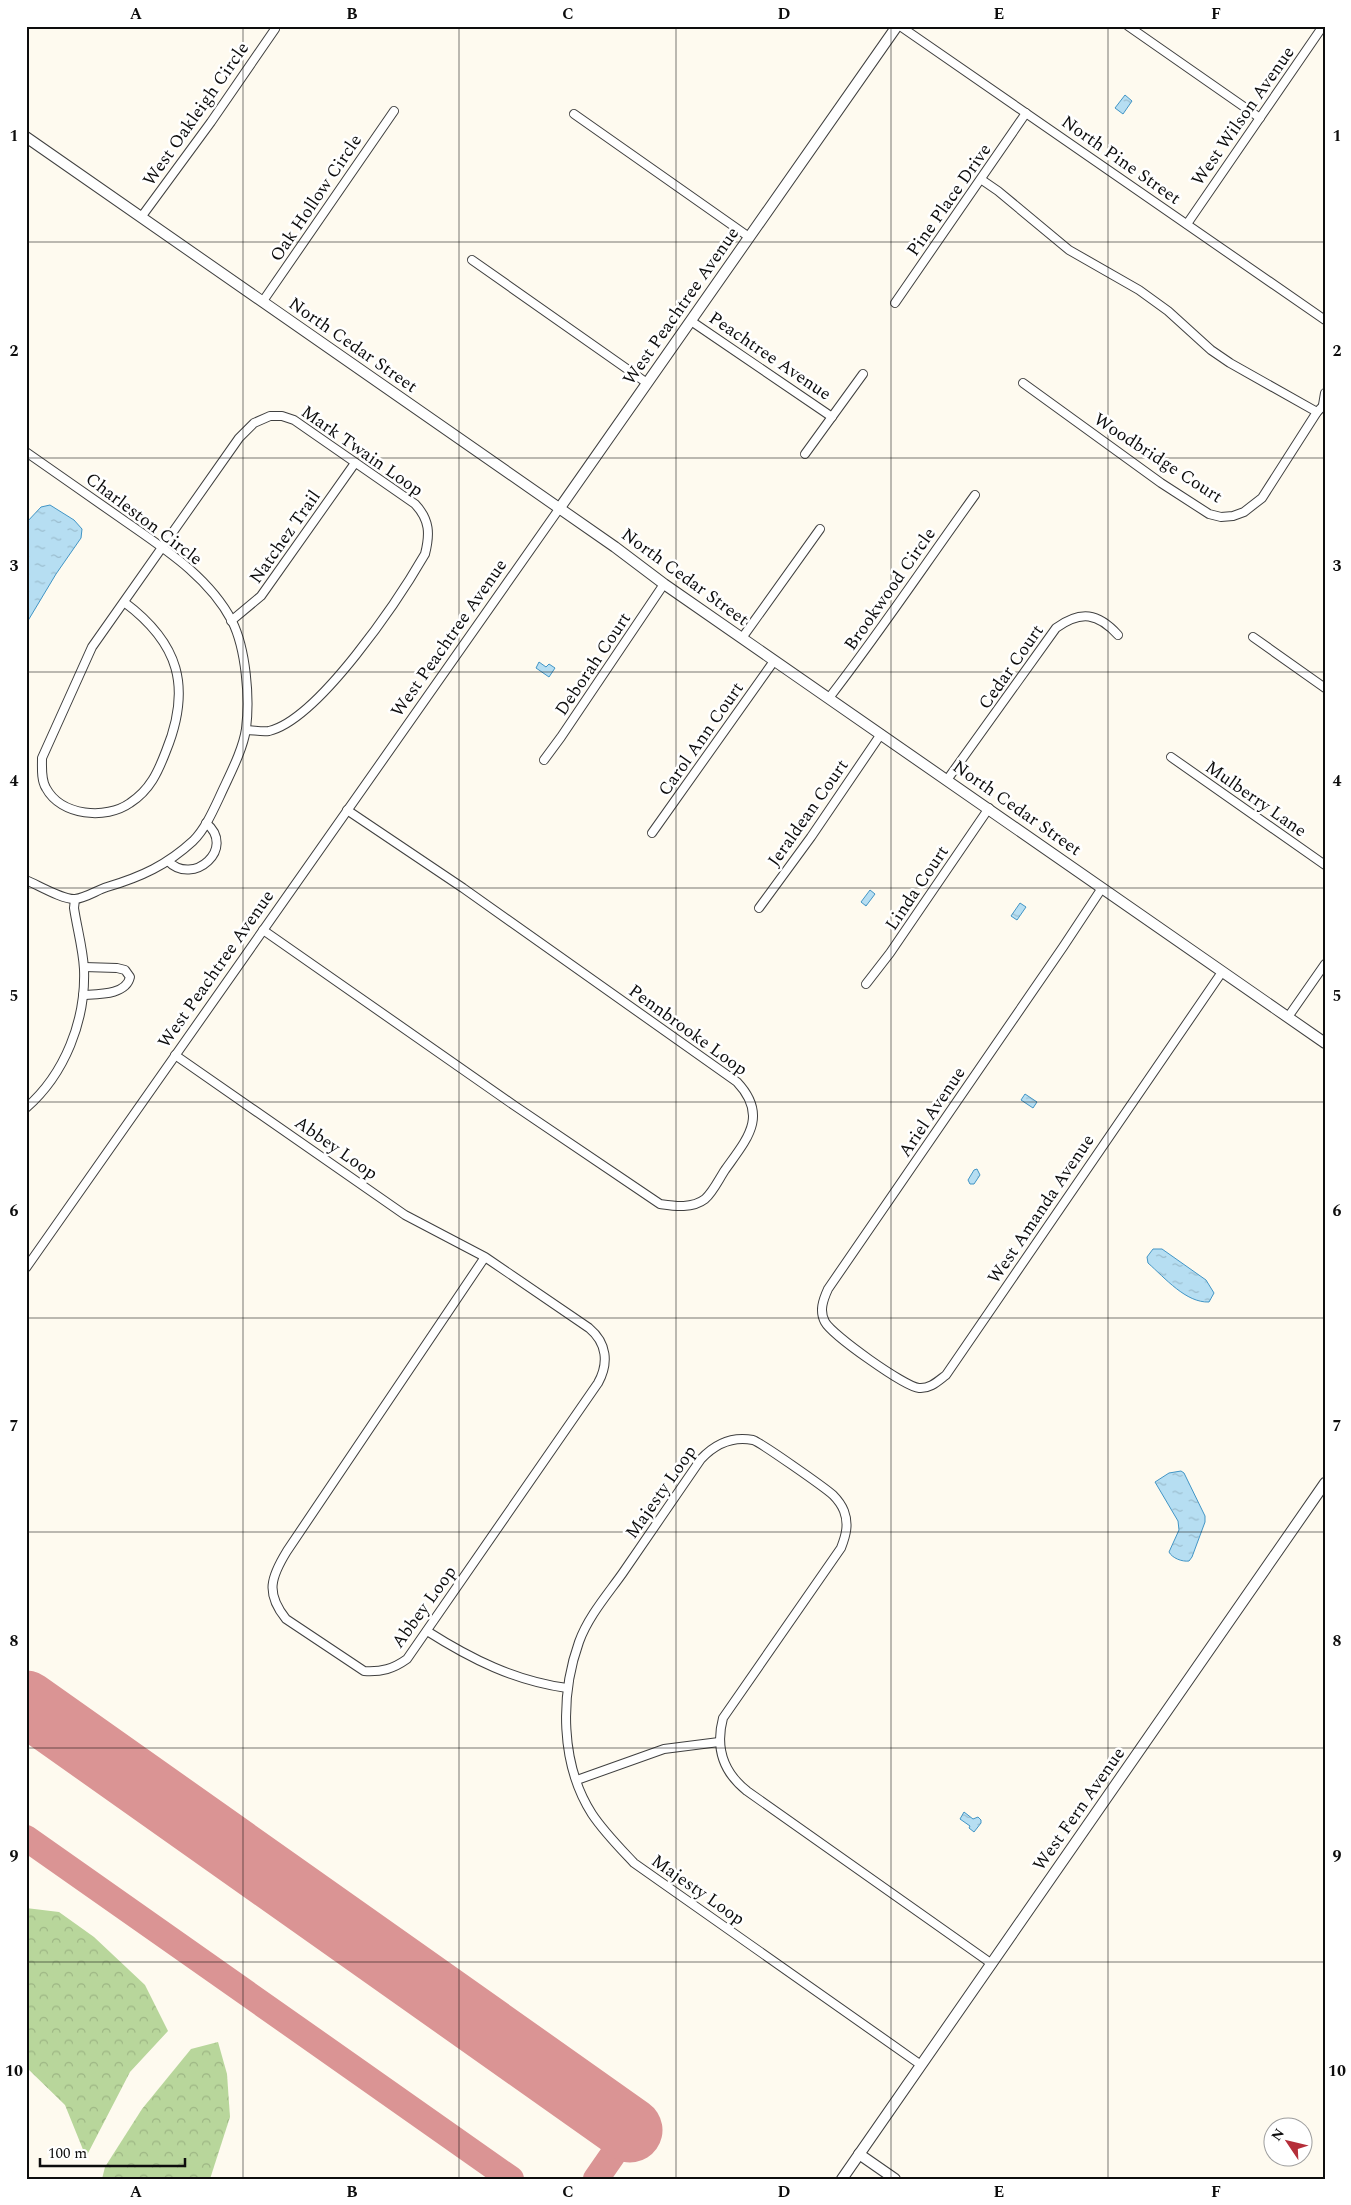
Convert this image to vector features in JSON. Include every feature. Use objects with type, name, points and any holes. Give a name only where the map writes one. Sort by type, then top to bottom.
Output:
[{"type":"street","name":"North Pine Street","points":[[899,26],[1325,320]]},
{"type":"street","name":"West Peachtree Avenue","points":[[26,1268],[899,26]]},
{"type":"street","points":[[1128,26],[1260,118]]},
{"type":"street","name":"West Wilson Avenue","points":[[1187,224],[1323,26]]},
{"type":"street","name":"West Oakleigh Circle","points":[[142,216],[275,30]]},
{"type":"street","name":"Oak Hollow Circle","points":[[263,301],[394,111]]},
{"type":"street","name":"Pine Place Drive","points":[[896,303],[982,180],[1026,113]]},
{"type":"street","points":[[574,114],[749,237]]},
{"type":"street","name":"North Cedar Street","points":[[26,137],[615,547],[664,584],[774,661],[989,808],[1325,1043]]},
{"type":"street","points":[[982,180],[1070,250],[1146,295],[1230,363],[1317,412]]},
{"type":"street","points":[[472,260],[647,384]]},
{"type":"street","name":"Peachtree Avenue","points":[[691,320],[832,417]]},
{"type":"street","name":"Peachtree Avenue","points":[[805,454],[863,374]]},
{"type":"street","name":"Woodbridge Court","points":[[1023,384],[1161,483],[1209,514],[1221,517],[1233,516],[1244,512],[1262,498],[1324,404],[1325,393]]},
{"type":"street","name":"Mark Twain Loop","points":[[124,602],[143,616],[160,634],[175,666],[180,696],[177,720],[157,774],[147,790],[129,804],[104,813],[84,813],[58,802],[45,788],[41,772],[42,758],[92,648],[162,547],[239,438],[254,423],[270,416],[282,416],[294,420],[415,504],[422,512],[428,524],[429,538],[425,554],[354,657],[337,679],[311,706],[287,723],[269,731],[246,730]]},
{"type":"street","name":"Charleston Circle","points":[[26,452],[162,547],[192,571],[211,591],[231,621],[238,639],[245,672],[246,730],[234,765],[206,822],[194,840],[168,861],[144,875],[75,899]]},
{"type":"street","name":"Natchez Trail","points":[[231,621],[261,596],[355,463]]},
{"type":"street","name":"Brookwood Circle","points":[[829,698],[870,646],[925,563],[975,495]]},
{"type":"street","points":[[742,638],[820,529]]},
{"type":"street","name":"Deborah Court","points":[[544,760],[562,737],[664,584]]},
{"type":"street","name":"Cedar Court","points":[[947,780],[1056,628],[1077,617],[1091,616],[1103,621],[1118,635]]},
{"type":"street","points":[[1253,637],[1325,688]]},
{"type":"street","name":"Carol Ann Court","points":[[652,833],[774,661]]},
{"type":"street","name":"Jeraldean Court","points":[[759,908],[882,734]]},
{"type":"street","name":"Mulberry Lane","points":[[1171,757],[1325,865]]},
{"type":"street","name":"Linda Court","points":[[866,984],[890,953],[989,808]]},
{"type":"street","name":"Pennbrooke Loop","points":[[263,930],[515,1106],[660,1204],[676,1207],[691,1204],[705,1198],[736,1154],[750,1131],[753,1110],[749,1094],[737,1082],[463,888],[347,810]]},
{"type":"street","points":[[168,861],[180,869],[192,869],[203,866],[214,855],[217,837],[214,829],[206,822]]},
{"type":"street","points":[[26,880],[75,899],[74,908],[84,967],[83,995],[72,1043],[50,1082],[26,1108]]},
{"type":"street","name":"Ariel Avenue","points":[[856,1348],[826,1323],[822,1313],[822,1303],[828,1289],[1058,956],[1102,888]]},
{"type":"street","points":[[1288,1018],[1325,964]]},
{"type":"street","points":[[83,995],[122,990],[128,984],[130,977],[125,970],[117,968],[84,967]]},
{"type":"street","name":"West Amanda Avenue","points":[[856,1348],[908,1385],[920,1388],[930,1387],[946,1375],[1222,972]]},
{"type":"street","name":"Abbey Loop","points":[[175,1055],[405,1215],[485,1257],[596,1333],[604,1350],[605,1370],[593,1391],[407,1659],[394,1668],[377,1672],[364,1671],[286,1619],[277,1608],[272,1596],[272,1580],[287,1551],[485,1257]]},
{"type":"street","name":"Majesty Loop","points":[[921,2065],[634,1863],[611,1839],[591,1812],[577,1780],[570,1753],[566,1724],[567,1688],[580,1640],[592,1619],[701,1458],[710,1449],[719,1444],[731,1440],[755,1440],[834,1495],[843,1509],[846,1520],[846,1534],[841,1548],[728,1710],[722,1724],[719,1742],[722,1760],[737,1783],[992,1964]]},
{"type":"street","name":"West Fern Avenue","points":[[842,2179],[1325,1483]]},
{"type":"street","points":[[427,1631],[476,1661],[499,1671],[527,1680],[567,1688]]},
{"type":"street","points":[[577,1780],[664,1749],[719,1742]]},
{"type":"street","points":[[859,2154],[895,2179]]},
{"type":"green space","points":[[26,1908],[59,1912],[94,1937],[145,1985],[168,2031],[130,2072],[86,2157],[65,2105],[26,2067]]},
{"type":"green space","points":[[218,2042],[227,2074],[230,2117],[210,2179],[102,2179],[105,2167],[142,2109],[191,2049]]},
{"type":"water","points":[[1125,95],[1132,101],[1123,114],[1115,108]]},
{"type":"water","points":[[50,505],[74,520],[82,529],[81,538],[56,574],[26,624],[26,523],[41,507]]},
{"type":"water","points":[[539,662],[546,667],[549,664],[555,668],[549,677],[536,668]]},
{"type":"water","points":[[870,890],[875,894],[866,906],[861,902]]},
{"type":"water","points":[[1020,903],[1026,907],[1017,920],[1011,916]]},
{"type":"water","points":[[1025,1094],[1037,1102],[1033,1108],[1021,1100]]},
{"type":"water","points":[[977,1169],[980,1175],[974,1184],[970,1184],[968,1180],[974,1170]]},
{"type":"water","points":[[1153,1249],[1162,1249],[1206,1280],[1214,1293],[1209,1302],[1200,1301],[1184,1294],[1148,1263],[1147,1257]]},
{"type":"water","points":[[1181,1471],[1184,1473],[1205,1516],[1205,1522],[1189,1561],[1178,1559],[1169,1552],[1179,1530],[1178,1521],[1155,1482],[1169,1473]]},
{"type":"water","points":[[964,1812],[973,1819],[978,1817],[981,1820],[981,1823],[974,1832],[969,1828],[970,1826],[960,1819]]},
{"type":"taxiway","points":[[26,1838],[511,2179]]},
{"type":"taxiway","points":[[596,2179],[630,2130]]},
{"type":"runway","points":[[26,1703],[630,2130]]}]
